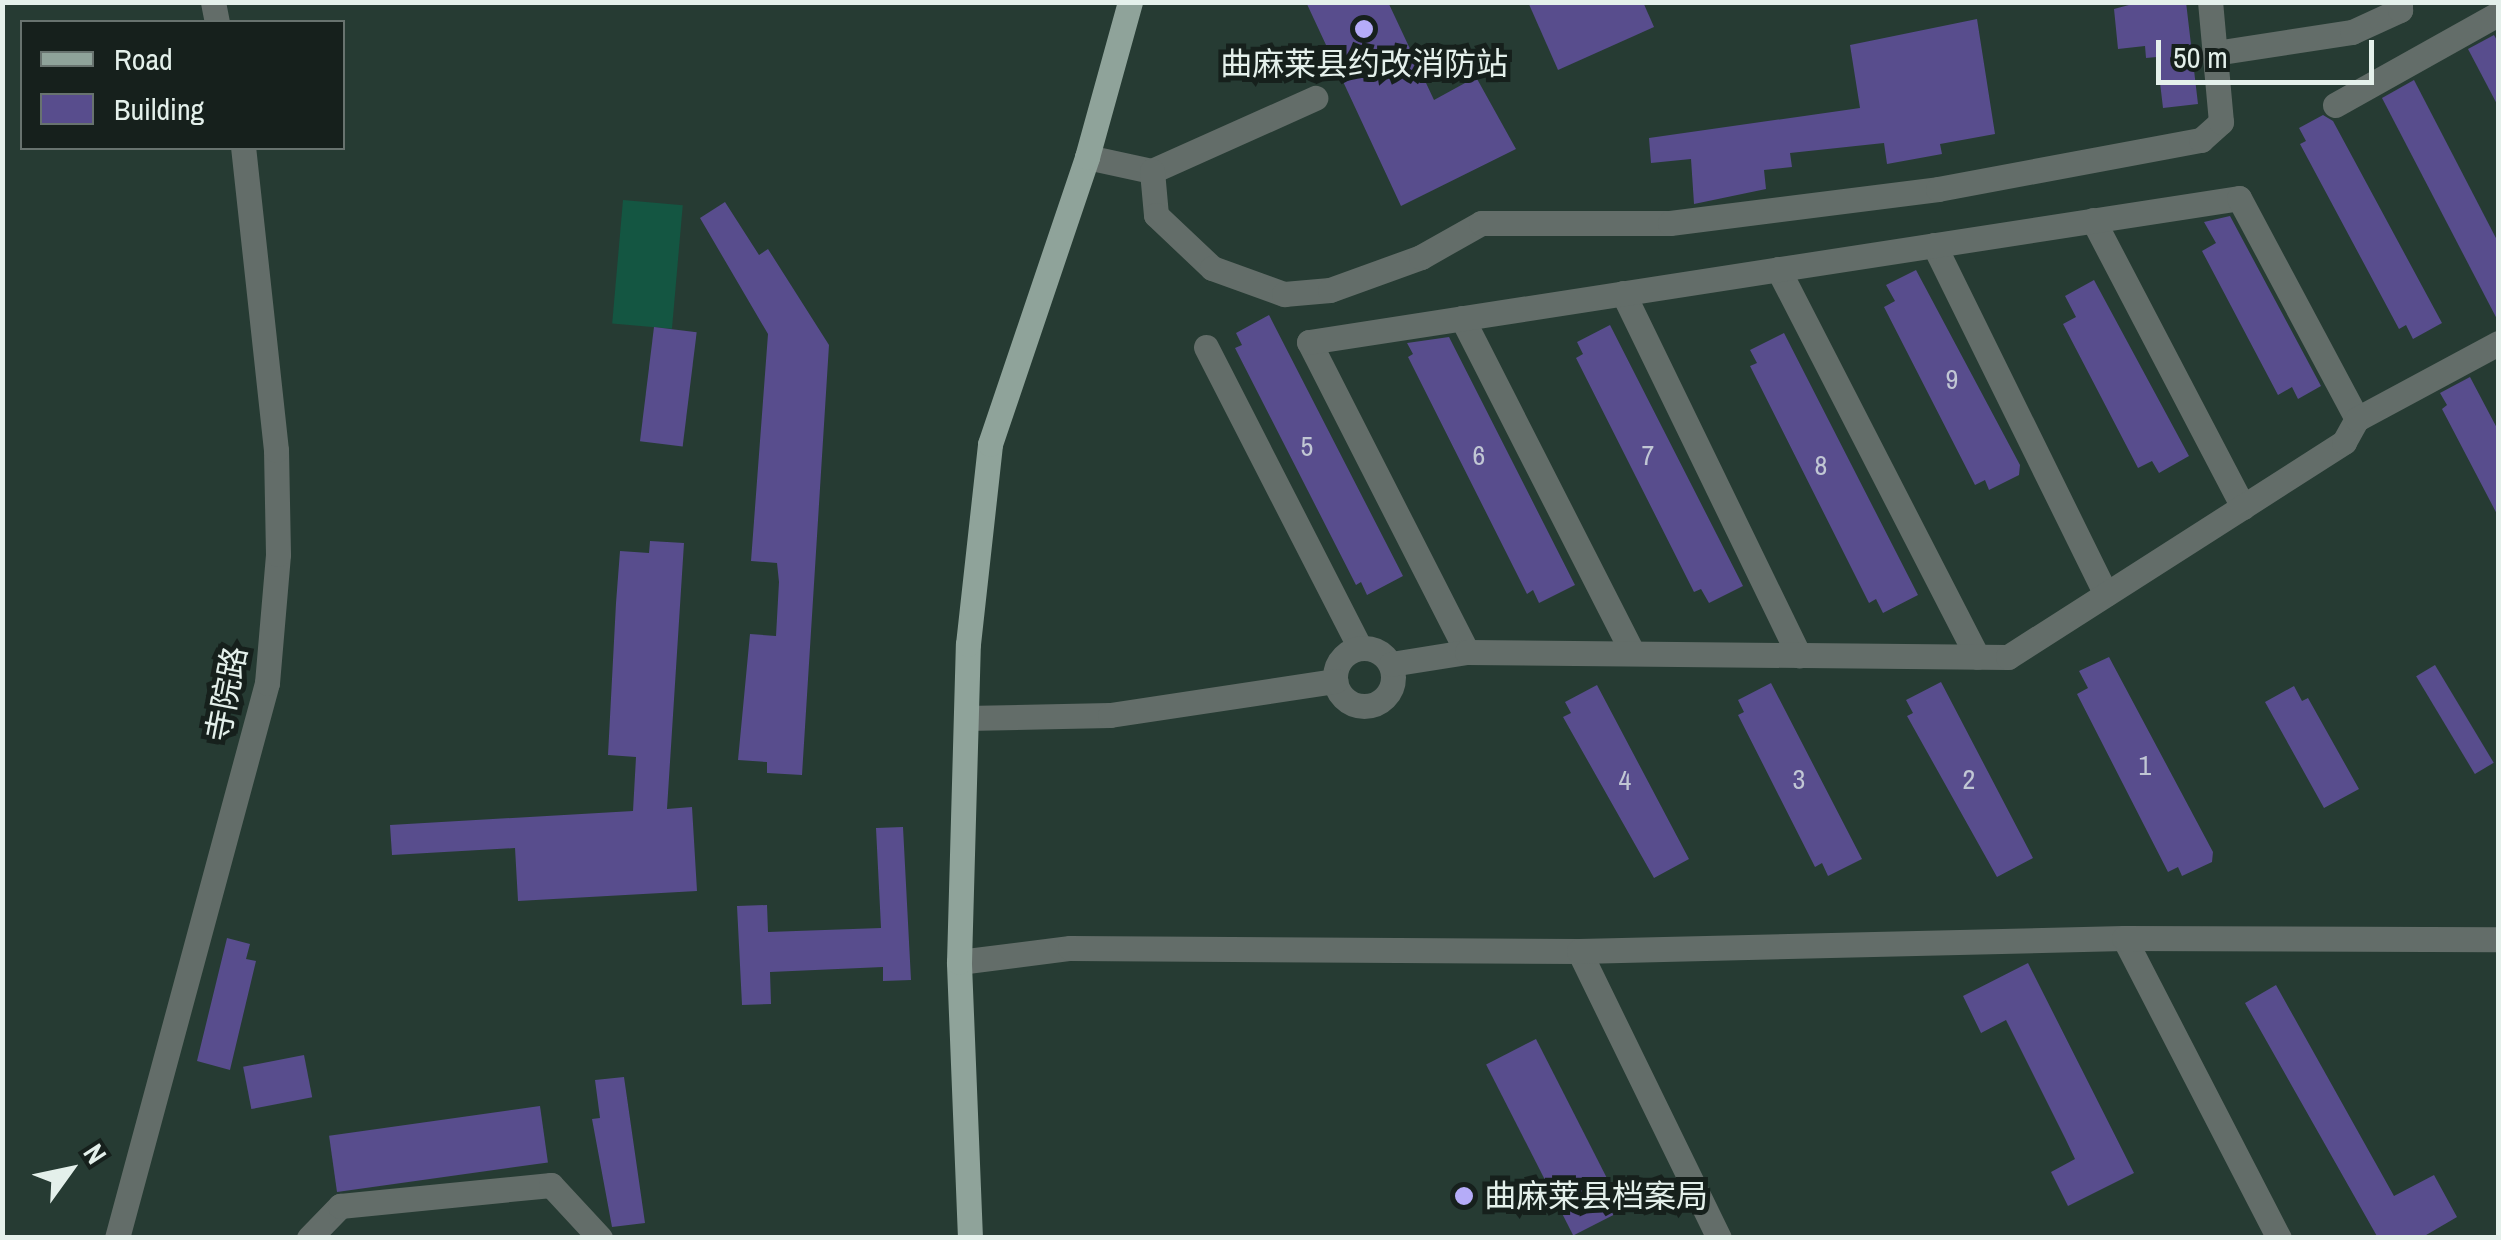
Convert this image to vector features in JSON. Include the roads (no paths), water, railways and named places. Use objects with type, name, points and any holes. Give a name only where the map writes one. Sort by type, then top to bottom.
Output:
[{"type":"main road","points":[[970,1238],[959,962],[966,718],[990,444],[1087,157],[1130,2]]},
{"type":"street","points":[[1152,171],[1156,215],[1212,268],[1284,294],[1330,290],[1421,257],[1481,223],[1670,222],[1938,189],[2201,140],[2221,122],[2210,2]]},
{"type":"street","points":[[2215,54],[2352,32],[2403,5]]},
{"type":"street","points":[[2334,105],[2498,14]]},
{"type":"street","points":[[1087,157],[1152,171],[1315,98]]},
{"type":"street","name":"寺院路","points":[[117,1238],[267,683],[278,554],[276,450],[243,150]]},
{"type":"street","points":[[1467,652],[1310,342],[2239,198],[2357,420]]},
{"type":"street","points":[[2093,220],[2243,507]]},
{"type":"street","points":[[1934,245],[2106,594]]},
{"type":"street","points":[[1778,270],[1977,657]]},
{"type":"street","points":[[1624,294],[1799,655]]},
{"type":"street","points":[[1462,318],[1633,653]]},
{"type":"street","points":[[1391,664],[1467,652],[2008,658],[2344,442],[2357,420],[2498,342]]},
{"type":"street","points":[[1206,346],[1360,648]]},
{"type":"street","points":[[1360,648],[1374,649],[1391,664],[1392,688],[1376,704],[1354,704],[1335,681],[1342,656],[1360,648]]},
{"type":"street","points":[[966,718],[1110,715],[1335,681]]},
{"type":"street","points":[[959,962],[1070,948],[1579,952],[2124,938],[2498,939]]},
{"type":"street","points":[[2124,938],[2279,1238]]},
{"type":"street","points":[[1579,952],[1719,1238]]},
{"type":"street","points":[[310,1238],[340,1206],[552,1184],[600,1238]]},
{"type":"place","name":"曲麻莱县约改消防站","points":[[1364,29]]},
{"type":"place","name":"曲麻莱县档案局","points":[[1464,1196]]}]
